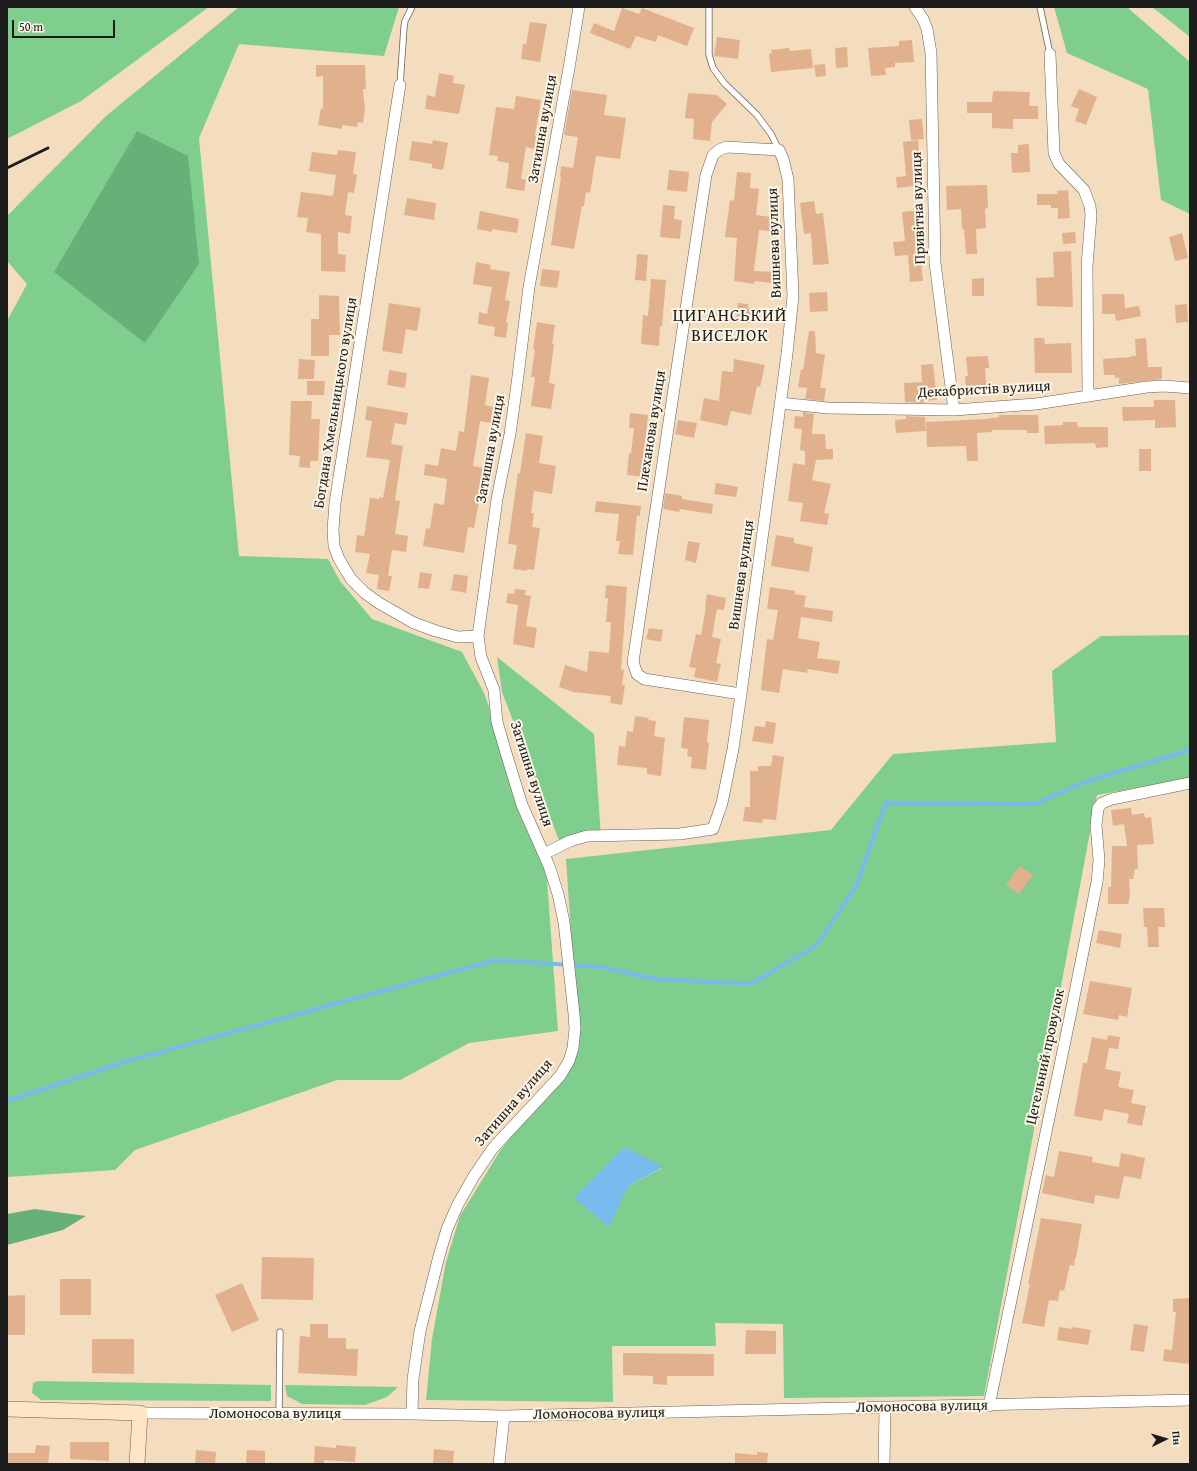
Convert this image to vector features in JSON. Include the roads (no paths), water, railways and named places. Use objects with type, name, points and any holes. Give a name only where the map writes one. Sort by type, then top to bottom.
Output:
[{"type":"street","name":"Затишна вулиця","points":[[412,1414],[413,1379],[420,1331],[430,1286],[447,1229],[465,1190],[483,1162],[508,1132],[554,1084],[566,1069],[573,1048],[575,1028],[564,922],[556,887],[544,854],[522,805],[501,739],[497,722],[494,690],[481,657],[478,636],[497,499],[515,398],[529,287],[569,68],[578,7]]},
{"type":"street","name":"Привітна вулиця","points":[[916,7],[924,19],[931,53],[935,263],[954,410]]},
{"type":"street","points":[[1050,54],[1054,153],[1059,164],[1084,190],[1090,206],[1091,215],[1087,266],[1088,396]]},
{"type":"street","name":"Богдана Хмельницького вулиця","points":[[400,85],[335,503],[333,530],[334,546],[339,559],[351,579],[364,593],[379,603],[407,619],[436,631],[458,637],[478,636]]},
{"type":"street","name":"Плеханова вулиця","points":[[741,694],[644,679],[636,674],[634,669],[634,652],[706,175],[713,155],[719,150],[727,147],[779,150]]},
{"type":"street","name":"Вишнева вулиця","points":[[544,854],[570,841],[587,836],[680,834],[713,829],[719,815],[733,749],[741,694],[793,296],[788,179],[784,159],[779,150]]},
{"type":"street","name":"Декабристів вулиця","points":[[780,403],[836,408],[954,410],[1036,404],[1152,387],[1190,388]]},
{"type":"street","name":"Цегельний провулок","points":[[989,1406],[1097,882],[1099,860],[1096,825],[1098,808],[1102,803],[1112,799],[1190,783]]},
{"type":"street","name":"Ломоносова вулиця","points":[[7,1409],[140,1413],[412,1414],[504,1416],[989,1406],[1190,1400]]},
{"type":"street","points":[[884,1464],[885,1408]]},
{"type":"street","points":[[137,1464],[140,1413]]},
{"type":"street","points":[[499,1464],[504,1416]]},
{"type":"lane","points":[[400,85],[404,27],[412,7]]},
{"type":"lane","points":[[708,7],[708,55],[713,68],[724,83],[757,115],[771,134],[779,150]]},
{"type":"lane","points":[[1040,7],[1050,54]]},
{"type":"lane","points":[[279,1414],[280,1332]]},
{"type":"water","points":[[624,1147],[663,1167],[628,1186],[609,1227],[574,1198]]},
{"type":"waterway","points":[[7,1101],[124,1062],[495,960],[601,967],[655,979],[751,984],[817,945],[856,886],[886,803],[1035,804],[1085,782],[1190,750]]},
{"type":"railway","points":[[7,168],[48,148]]},
{"type":"district","name":"ЦИГАНСЬКИЙ ВИСЕЛОК","points":[[730,327]]}]
